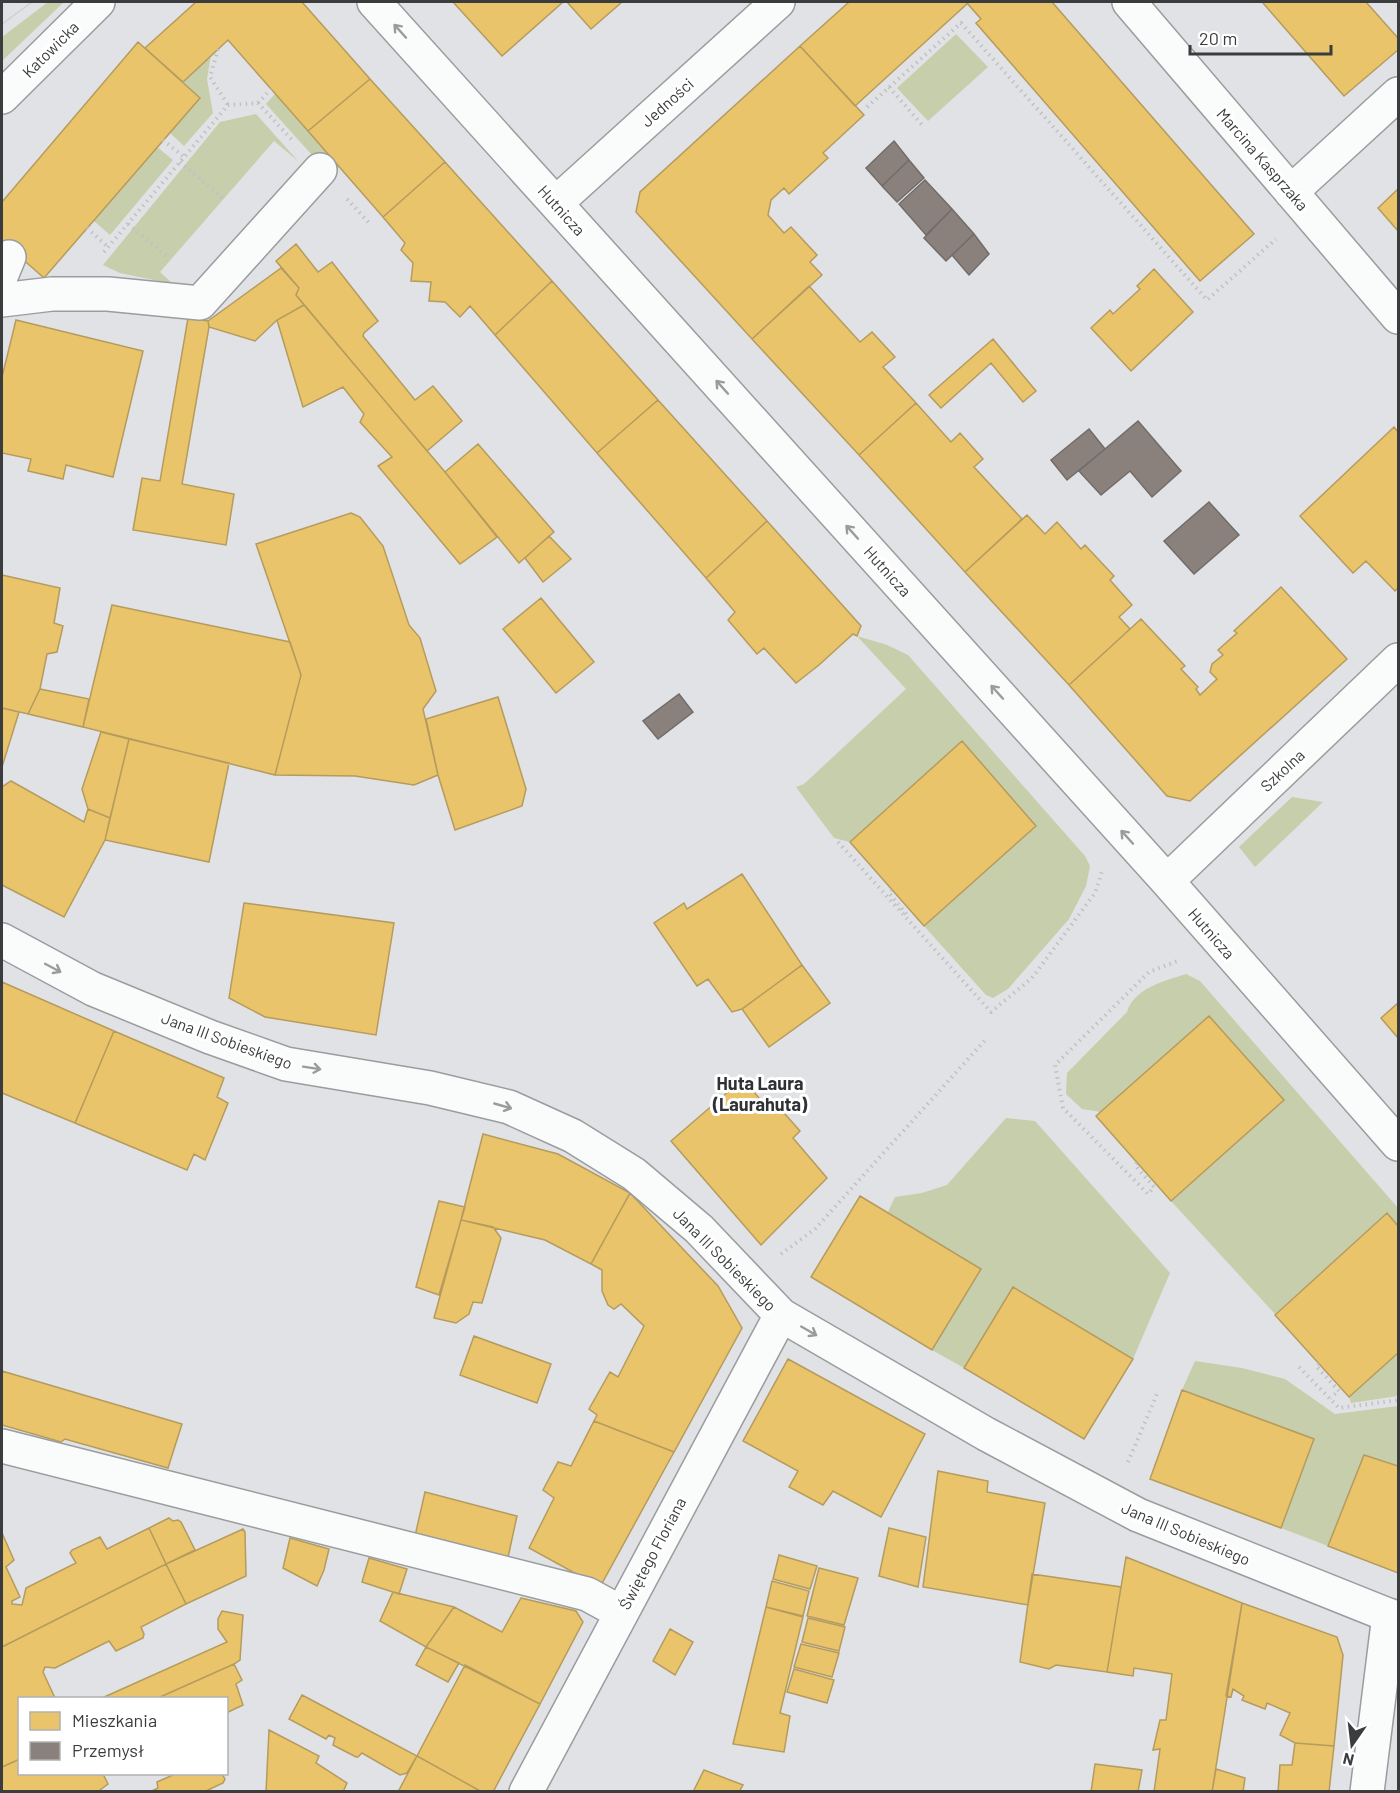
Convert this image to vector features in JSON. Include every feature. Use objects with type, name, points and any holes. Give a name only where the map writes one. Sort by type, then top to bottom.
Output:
[{"type":"street","name":"Katowicka","points":[[2,97],[16,75],[98,2]]},
{"type":"street","name":"Hutnicza","points":[[374,2],[1167,880],[1398,1144]]},
{"type":"street","name":"Jedności","points":[[556,203],[778,2]]},
{"type":"street","name":"Marcina Kasprzaka","points":[[1129,2],[1398,317]]},
{"type":"street","points":[[1291,192],[1398,94]]},
{"type":"street","points":[[2,300],[52,294],[108,294],[200,303],[320,170]]},
{"type":"street","name":"Szkolna","points":[[1167,880],[1398,660]]},
{"type":"street","name":"Jana III Sobieskiego","points":[[2,940],[93,989],[210,1037],[286,1064],[430,1088],[509,1107],[573,1136],[634,1174],[699,1229],[781,1315],[986,1434],[1138,1515],[1394,1617]]},
{"type":"street","name":"Świętego Floriana","points":[[526,1791],[781,1315]]},
{"type":"street","points":[[2,1446],[587,1594],[620,1612]]},
{"type":"street","points":[[1367,1791],[1394,1617]]},
{"type":"path","points":[[867,107],[961,23],[1207,300],[1276,238]]},
{"type":"path","points":[[218,49],[210,77],[228,105]]},
{"type":"path","points":[[889,87],[923,126]]},
{"type":"path","points":[[69,294],[228,105],[258,103],[271,89]]},
{"type":"path","points":[[258,103],[369,223]]},
{"type":"path","points":[[163,140],[184,157]]},
{"type":"path","points":[[180,162],[224,200]]},
{"type":"path","points":[[128,224],[171,259]]},
{"type":"path","points":[[87,228],[108,247]]},
{"type":"path","points":[[838,842],[991,1012],[1032,978],[1095,893],[1104,864]]},
{"type":"path","points":[[892,890],[889,893],[907,915],[905,917]]},
{"type":"path","points":[[1137,1163],[1135,1165],[1154,1187],[1148,1194],[1062,1108],[1055,1065],[1149,972],[1190,957]]},
{"type":"path","points":[[776,1258],[815,1229],[987,1038]]},
{"type":"path","points":[[1319,1364],[1316,1366],[1339,1391],[1330,1398]]},
{"type":"path","points":[[1299,1367],[1340,1408],[1398,1400]]},
{"type":"path","points":[[1107,1499],[1125,1468],[1156,1394]]},
{"type":"green space","points":[[48,2],[64,2],[2,61],[2,37]]},
{"type":"green space","points":[[956,34],[988,67],[928,121],[897,88]]},
{"type":"green space","points":[[211,55],[207,79],[213,113],[184,146],[170,133],[199,98],[183,82]]},
{"type":"green space","points":[[275,94],[339,167],[330,175],[266,104]]},
{"type":"green space","points":[[256,114],[298,161],[274,141],[160,272],[173,284],[120,273],[103,265],[220,122]]},
{"type":"green space","points":[[157,147],[173,160],[110,235],[94,221]]},
{"type":"green space","points":[[857,636],[887,645],[908,655],[1085,856],[1090,866],[1086,886],[1069,919],[1008,989],[993,998],[986,995],[924,926],[1036,826],[962,741],[850,842],[834,838],[796,787],[804,784],[906,689]]},
{"type":"green space","points":[[1292,797],[1323,802],[1255,867],[1239,847]]},
{"type":"green space","points":[[1186,974],[1200,981],[1398,1208],[1398,1226],[1386,1213],[1275,1314],[1171,1201],[1284,1100],[1209,1016],[1101,1112],[1082,1109],[1066,1094],[1067,1073],[1127,1012],[1136,997],[1151,987]]},
{"type":"green space","points":[[1006,1118],[1035,1121],[1170,1273],[1133,1359],[1013,1288],[964,1368],[932,1350],[981,1269],[888,1212],[895,1197],[922,1193],[947,1185]]},
{"type":"green space","points":[[1398,1353],[1398,1396],[1351,1403],[1349,1397]]},
{"type":"green space","points":[[1195,1361],[1242,1368],[1285,1379],[1335,1414],[1398,1406],[1398,1466],[1364,1455],[1328,1546],[1281,1528],[1314,1439],[1182,1390]]},
{"type":"building: Mieszkania","points":[[196,2],[302,2],[370,79],[308,131],[228,40],[183,82],[145,48]]},
{"type":"building: Mieszkania","points":[[453,2],[563,2],[502,56]]},
{"type":"building: Mieszkania","points":[[567,2],[622,2],[591,29]]},
{"type":"building: Mieszkania","points":[[849,2],[968,3],[855,106],[800,46]]},
{"type":"building: Mieszkania","points":[[966,2],[1052,2],[1254,234],[1200,281],[976,23],[981,19]]},
{"type":"building: Mieszkania","points":[[1366,2],[1398,38],[1398,50],[1344,96],[1263,3]]},
{"type":"building: Mieszkania","points":[[138,42],[200,98],[44,278],[2,241],[2,202]]},
{"type":"building: Mieszkania","points":[[800,46],[864,115],[823,153],[828,158],[789,194],[784,188],[771,200],[768,215],[784,233],[791,227],[817,255],[810,262],[822,275],[752,339],[636,212],[640,192]]},
{"type":"building: Mieszkania","points":[[370,79],[445,162],[383,217],[308,131]]},
{"type":"building: Mieszkania","points":[[445,162],[552,281],[495,335],[470,306],[460,317],[445,302],[429,301],[431,282],[411,281],[413,263],[401,250],[405,243],[383,217]]},
{"type":"building: Mieszkania","points":[[1398,189],[1398,231],[1378,208]]},
{"type":"building: Mieszkania","points":[[296,244],[318,272],[332,262],[378,321],[363,336],[415,400],[433,386],[462,421],[427,451],[296,295],[299,288],[276,261]]},
{"type":"building: Mieszkania","points":[[281,268],[299,288],[296,295],[304,305],[277,320],[255,341],[209,327],[208,321]]},
{"type":"building: Mieszkania","points":[[1154,269],[1193,312],[1131,371],[1091,328],[1110,310],[1113,314],[1140,289],[1137,286]]},
{"type":"building: Mieszkania","points":[[552,281],[658,400],[597,453],[495,335]]},
{"type":"building: Mieszkania","points":[[809,286],[860,342],[872,332],[895,357],[883,367],[916,403],[859,455],[752,339]]},
{"type":"building: Mieszkania","points":[[304,305],[497,537],[460,564],[378,466],[392,457],[360,422],[364,414],[343,387],[303,407],[277,320]]},
{"type":"building: Mieszkania","points":[[188,318],[208,321],[209,327],[182,484],[234,494],[226,545],[133,530],[142,478],[160,481]]},
{"type":"building: Mieszkania","points":[[16,320],[143,351],[113,477],[66,465],[63,479],[28,471],[31,459],[2,453],[2,377]]},
{"type":"building: Mieszkania","points":[[993,339],[1036,391],[1023,402],[991,363],[941,408],[929,395]]},
{"type":"building: Mieszkania","points":[[658,400],[767,521],[706,578],[597,453]]},
{"type":"building: Mieszkania","points":[[916,403],[951,442],[960,433],[983,459],[974,467],[1022,519],[965,572],[859,455]]},
{"type":"building: Mieszkania","points":[[1394,427],[1398,432],[1398,588],[1395,591],[1366,561],[1353,573],[1300,516]]},
{"type":"building: Mieszkania","points":[[478,444],[554,532],[519,563],[445,472]]},
{"type":"building: Mieszkania","points":[[351,513],[360,517],[383,546],[409,625],[420,638],[436,691],[423,709],[438,775],[414,785],[355,776],[275,775],[301,675],[256,544]]},
{"type":"building: Mieszkania","points":[[1027,515],[1045,534],[1057,522],[1081,549],[1085,545],[1114,576],[1110,580],[1132,605],[1119,617],[1130,629],[1069,685],[965,572]]},
{"type":"building: Mieszkania","points":[[767,521],[861,626],[857,636],[853,634],[796,683],[764,648],[757,654],[728,620],[735,612],[706,578]]},
{"type":"building: Mieszkania","points":[[549,536],[571,559],[543,582],[525,558]]},
{"type":"building: Mieszkania","points":[[2,575],[60,588],[54,623],[63,626],[57,652],[47,654],[40,689],[28,714],[2,708]]},
{"type":"building: Mieszkania","points":[[1281,587],[1347,659],[1190,801],[1167,796],[1069,685],[1141,619],[1185,666],[1181,669],[1198,687],[1196,689],[1200,695],[1217,679],[1210,672],[1212,664],[1223,655],[1218,650],[1237,633],[1234,631]]},
{"type":"building: Mieszkania","points":[[541,598],[594,662],[556,693],[503,629]]},
{"type":"building: Mieszkania","points":[[112,605],[290,642],[301,675],[275,775],[83,727]]},
{"type":"building: Mieszkania","points":[[40,689],[89,699],[83,727],[28,714]]},
{"type":"building: Mieszkania","points":[[498,697],[526,789],[522,806],[455,830],[438,775],[426,719]]},
{"type":"building: Mieszkania","points":[[2,708],[19,712],[2,767]]},
{"type":"building: Mieszkania","points":[[101,732],[129,739],[110,818],[88,809],[82,789]]},
{"type":"building: Mieszkania","points":[[129,739],[229,763],[209,862],[105,840]]},
{"type":"building: Mieszkania","points":[[962,741],[1036,826],[924,926],[850,842]]},
{"type":"building: Mieszkania","points":[[11,781],[84,822],[88,809],[110,818],[105,840],[64,917],[2,885],[2,787]]},
{"type":"building: Mieszkania","points":[[742,874],[802,965],[742,1009],[732,1012],[708,979],[697,986],[654,923],[684,903],[687,909]]},
{"type":"building: Mieszkania","points":[[244,903],[394,923],[376,1035],[265,1017],[229,998]]},
{"type":"building: Mieszkania","points":[[802,965],[830,1003],[769,1047],[742,1009]]},
{"type":"building: Mieszkania","points":[[2,982],[114,1031],[75,1123],[2,1093]]},
{"type":"building: Mieszkania","points":[[1398,1003],[1398,1038],[1381,1018]]},
{"type":"building: Mieszkania","points":[[1209,1016],[1284,1100],[1171,1201],[1096,1116]]},
{"type":"building: Mieszkania","points":[[114,1031],[224,1078],[217,1097],[228,1103],[205,1160],[194,1154],[187,1170],[75,1123]]},
{"type":"building: Mieszkania","points":[[743,1079],[770,1111],[777,1105],[800,1131],[793,1138],[827,1178],[761,1245],[671,1141]]},
{"type":"building: Mieszkania","points":[[483,1134],[558,1154],[630,1193],[591,1264],[545,1240],[461,1220]]},
{"type":"building: Mieszkania","points":[[630,1193],[718,1286],[742,1328],[674,1452],[594,1421],[597,1415],[589,1409],[610,1372],[618,1377],[644,1326],[621,1304],[614,1309],[608,1305],[602,1291],[602,1270],[591,1264]]},
{"type":"building: Mieszkania","points":[[860,1196],[981,1269],[932,1350],[811,1277]]},
{"type":"building: Mieszkania","points":[[439,1201],[465,1207],[439,1295],[416,1287]]},
{"type":"building: Mieszkania","points":[[1387,1213],[1398,1226],[1398,1353],[1349,1397],[1275,1315]]},
{"type":"building: Mieszkania","points":[[461,1220],[493,1227],[501,1238],[482,1303],[473,1302],[469,1314],[456,1323],[434,1318]]},
{"type":"building: Mieszkania","points":[[1013,1287],[1133,1359],[1084,1439],[964,1368]]},
{"type":"building: Mieszkania","points":[[474,1336],[551,1364],[537,1403],[460,1375]]},
{"type":"building: Mieszkania","points":[[788,1359],[925,1434],[881,1517],[833,1491],[823,1505],[789,1487],[798,1471],[743,1441]]},
{"type":"building: Mieszkania","points":[[2,1371],[182,1424],[168,1468],[65,1439],[61,1442],[2,1425]]},
{"type":"building: Mieszkania","points":[[1182,1390],[1314,1439],[1281,1528],[1150,1479]]},
{"type":"building: Mieszkania","points":[[594,1421],[674,1452],[600,1587],[529,1548],[554,1498],[543,1490],[558,1462],[571,1466]]},
{"type":"building: Mieszkania","points":[[1364,1455],[1398,1466],[1398,1573],[1328,1546]]},
{"type":"building: Mieszkania","points":[[938,1471],[988,1481],[987,1492],[1045,1503],[1028,1605],[923,1587]]},
{"type":"building: Mieszkania","points":[[425,1492],[517,1516],[507,1562],[415,1536]]},
{"type":"building: Mieszkania","points":[[169,1518],[181,1522],[195,1550],[166,1564],[149,1528]]},
{"type":"building: Mieszkania","points":[[149,1528],[166,1564],[2,1647],[2,1533],[14,1560],[6,1567],[20,1597],[12,1601],[12,1604],[22,1605],[26,1588],[76,1563],[70,1553],[72,1550],[100,1537],[107,1549]]},
{"type":"building: Mieszkania","points":[[889,1528],[926,1537],[918,1587],[879,1576]]},
{"type":"building: Mieszkania","points":[[243,1529],[245,1532],[246,1576],[186,1604],[166,1564]]},
{"type":"building: Mieszkania","points":[[290,1538],[329,1549],[317,1586],[283,1568]]},
{"type":"building: Mieszkania","points":[[779,1555],[817,1566],[810,1589],[773,1579]]},
{"type":"building: Mieszkania","points":[[1126,1557],[1242,1603],[1212,1792],[1154,1792],[1160,1749],[1153,1750],[1160,1720],[1166,1720],[1172,1674],[1134,1668],[1133,1676],[1107,1672]]},
{"type":"building: Mieszkania","points":[[369,1558],[407,1569],[399,1594],[362,1582]]},
{"type":"building: Mieszkania","points":[[166,1564],[186,1604],[141,1627],[143,1638],[116,1651],[109,1641],[55,1668],[45,1667],[43,1672],[55,1697],[18,1697],[18,1760],[2,1767],[2,1647]]},
{"type":"building: Mieszkania","points":[[819,1568],[858,1578],[844,1625],[807,1616]]},
{"type":"building: Mieszkania","points":[[1032,1574],[1121,1587],[1107,1672],[1056,1665],[1049,1669],[1020,1662]]},
{"type":"building: Mieszkania","points":[[772,1581],[809,1591],[803,1616],[766,1607]]},
{"type":"building: Mieszkania","points":[[393,1592],[454,1607],[426,1647],[380,1621]]},
{"type":"building: Mieszkania","points":[[521,1598],[576,1611],[583,1622],[540,1704],[426,1647],[454,1607],[502,1632]]},
{"type":"building: Mieszkania","points":[[1242,1603],[1337,1637],[1343,1655],[1334,1746],[1295,1743],[1280,1735],[1290,1713],[1267,1703],[1265,1709],[1242,1700],[1244,1696],[1233,1689],[1231,1697],[1226,1696]]},
{"type":"building: Mieszkania","points":[[766,1607],[803,1617],[780,1713],[790,1716],[784,1752],[733,1744]]},
{"type":"building: Mieszkania","points":[[222,1611],[243,1615],[240,1660],[160,1697],[104,1697],[227,1642],[218,1629],[218,1619]]},
{"type":"building: Mieszkania","points":[[808,1618],[845,1627],[839,1651],[802,1642]]},
{"type":"building: Mieszkania","points":[[670,1629],[693,1642],[675,1675],[653,1661]]},
{"type":"building: Mieszkania","points":[[801,1644],[839,1653],[832,1677],[794,1667]]},
{"type":"building: Mieszkania","points":[[426,1647],[459,1663],[448,1682],[416,1665]]},
{"type":"building: Mieszkania","points":[[234,1664],[242,1680],[236,1684],[243,1705],[228,1712],[228,1697],[160,1697]]},
{"type":"building: Mieszkania","points":[[465,1665],[540,1704],[493,1792],[482,1792],[417,1756]]},
{"type":"building: Mieszkania","points":[[794,1669],[834,1680],[827,1703],[787,1692]]},
{"type":"building: Mieszkania","points":[[302,1695],[417,1756],[407,1773],[400,1775],[362,1753],[356,1757],[333,1745],[335,1738],[329,1735],[326,1739],[289,1719]]},
{"type":"building: Mieszkania","points":[[269,1730],[319,1756],[316,1763],[347,1783],[343,1792],[266,1792]]},
{"type":"building: Mieszkania","points":[[1295,1743],[1334,1746],[1329,1792],[1278,1792],[1280,1765],[1292,1765]]},
{"type":"building: Mieszkania","points":[[417,1756],[482,1792],[398,1792]]},
{"type":"building: Mieszkania","points":[[18,1760],[18,1775],[104,1775],[108,1784],[100,1792],[2,1792],[2,1767]]},
{"type":"building: Mieszkania","points":[[1095,1764],[1142,1770],[1138,1792],[1091,1792]]},
{"type":"building: Mieszkania","points":[[1216,1769],[1245,1778],[1243,1792],[1212,1792]]},
{"type":"building: Mieszkania","points":[[704,1770],[743,1785],[739,1792],[693,1792]]},
{"type":"building: Mieszkania","points":[[173,1775],[223,1775],[225,1779],[223,1783],[204,1792],[150,1792],[158,1788],[157,1782]]},
{"type":"building: Przemysł","points":[[894,141],[909,160],[882,186],[866,168]]},
{"type":"building: Przemysł","points":[[909,160],[924,178],[897,202],[882,186]]},
{"type":"building: Przemysł","points":[[925,180],[952,209],[926,235],[899,204]]},
{"type":"building: Przemysł","points":[[952,209],[974,234],[946,261],[924,238]]},
{"type":"building: Przemysł","points":[[974,234],[989,254],[969,275],[952,255]]},
{"type":"building: Przemysł","points":[[1138,421],[1181,471],[1152,497],[1130,471],[1101,495],[1079,471]]},
{"type":"building: Przemysł","points":[[1089,429],[1105,449],[1067,480],[1051,460]]},
{"type":"building: Przemysł","points":[[1209,502],[1239,535],[1194,574],[1164,541]]},
{"type":"building: Przemysł","points":[[679,694],[693,712],[658,739],[643,721]]},
{"type":"tram line","points":[[2,24],[32,2]]},
{"type":"district","name":"Huta Laura (Laurahuta)","points":[[760,1093]]}]
